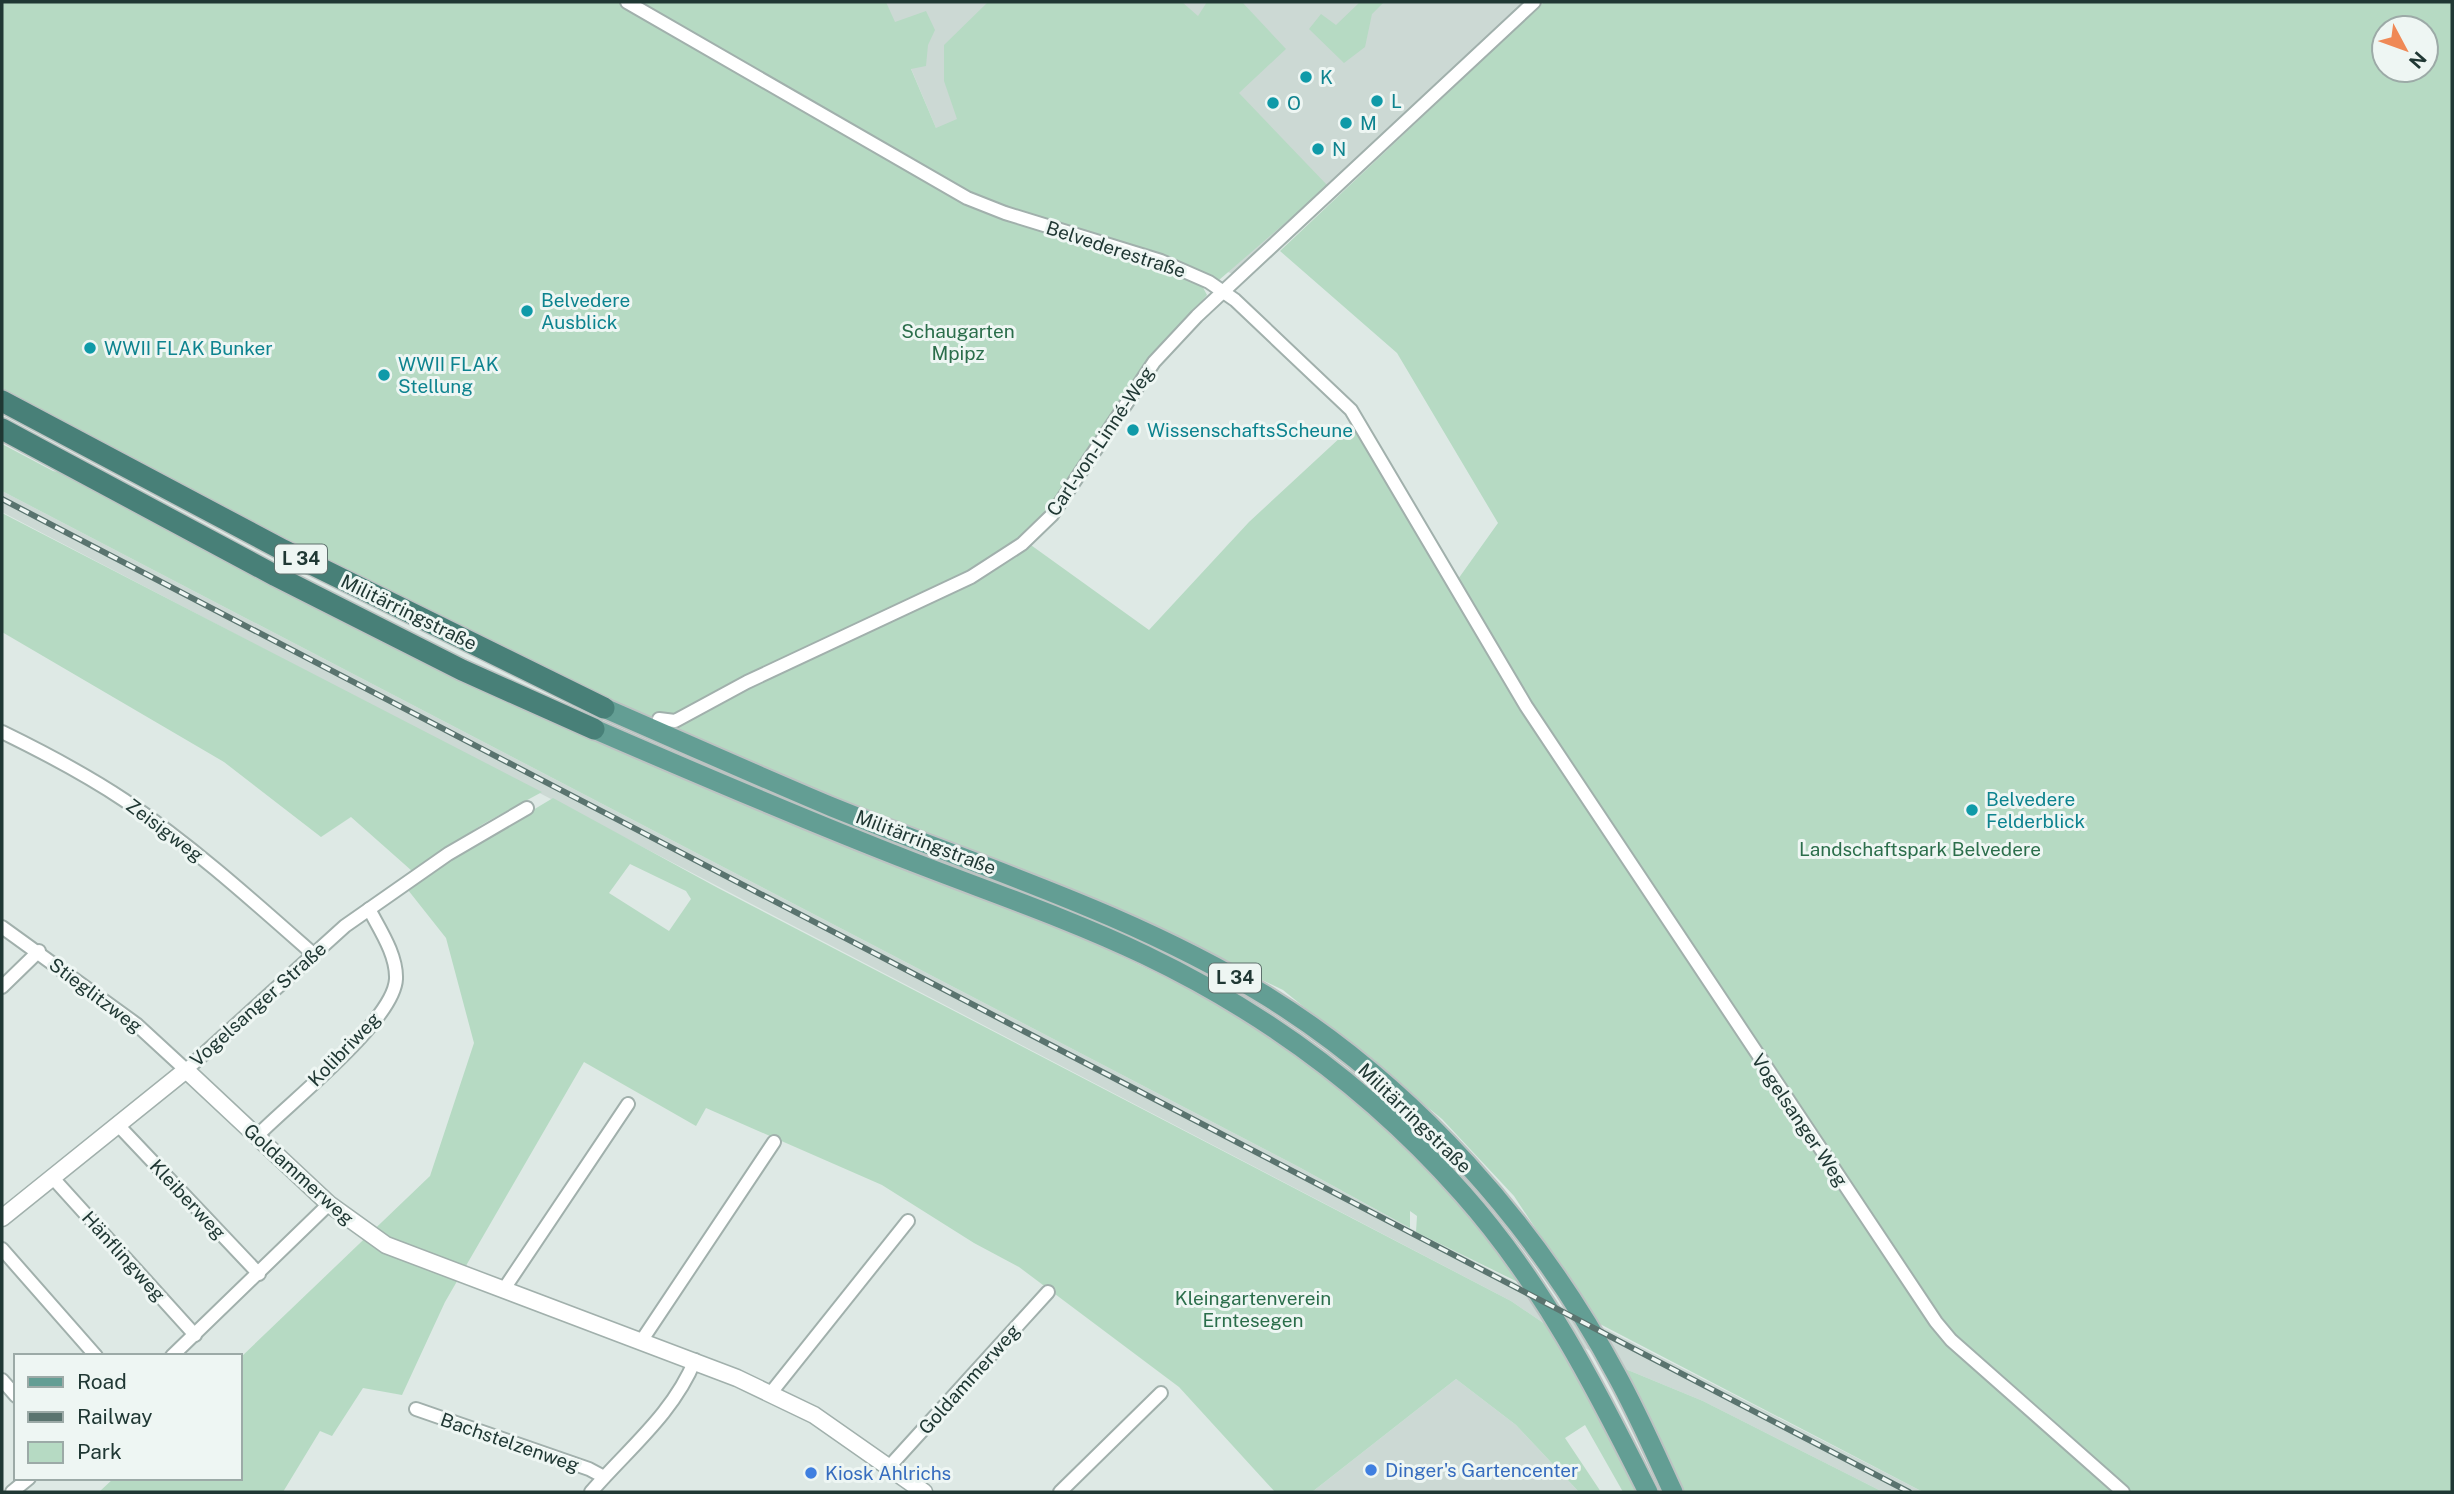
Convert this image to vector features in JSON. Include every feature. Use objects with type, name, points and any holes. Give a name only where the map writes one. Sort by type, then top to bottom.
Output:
[{"type":"highway","name":"Militärringstraße","points":[[2,401],[284,550],[604,708]]},
{"type":"highway","name":"Militärringstraße","points":[[2,429],[462,670],[594,729]]},
{"type":"main road","name":"Militärringstraße","points":[[604,708],[832,807],[1022,878],[1156,935],[1270,999],[1331,1041],[1422,1119],[1480,1180],[1528,1240],[1575,1306],[1616,1373],[1673,1492]]},
{"type":"main road","name":"Militärringstraße","points":[[594,729],[825,827],[1145,955],[1257,1017],[1315,1056],[1409,1137],[1464,1194],[1510,1251],[1571,1343],[1648,1492]]},
{"type":"street","name":"Belvederestraße","points":[[627,2],[967,198],[1005,213],[1172,265],[1224,291],[1351,410],[1526,706]]},
{"type":"street","name":"Carl-von-Linné-Weg","points":[[659,719],[675,721],[747,682],[971,577],[1022,544],[1052,515],[1154,362],[1224,291],[1534,2]]},
{"type":"street","name":"Vogelsanger Weg","points":[[1526,706],[1936,1322],[1951,1340],[2123,1492]]},
{"type":"street","name":"Zeisigweg","points":[[2,732],[123,799],[227,877],[312,953]]},
{"type":"street","name":"Vogelsanger Straße","points":[[2,1217],[186,1070],[312,953],[448,854],[527,808]]},
{"type":"street","name":"Kolibriweg","points":[[257,1136],[365,1032],[391,998],[396,970],[369,909]]},
{"type":"street","name":"Stieglitzweg","points":[[2,927],[39,951],[136,1024],[186,1070]]},
{"type":"street","points":[[2,987],[39,951]]},
{"type":"street","name":"Goldammerweg","points":[[186,1070],[329,1204],[386,1245],[695,1360],[770,1394],[814,1415],[924,1492]]},
{"type":"street","points":[[504,1289],[628,1104]]},
{"type":"street","name":"Kleiberweg","points":[[117,1124],[260,1274]]},
{"type":"street","points":[[642,1340],[774,1142]]},
{"type":"street","name":"Hänflingweg","points":[[52,1177],[195,1335]]},
{"type":"street","points":[[174,1354],[260,1274],[329,1204]]},
{"type":"street","points":[[770,1394],[908,1221]]},
{"type":"street","points":[[2,1249],[94,1354]]},
{"type":"street","name":"Goldammerweg","points":[[889,1466],[1048,1292]]},
{"type":"street","name":"Bachstelzenweg","points":[[591,1492],[663,1414],[687,1380],[695,1360]]},
{"type":"street","points":[[2,1380],[14,1394]]},
{"type":"street","points":[[1060,1492],[1161,1393]]},
{"type":"street","name":"Bachstelzenweg","points":[[416,1409],[589,1469],[604,1477]]},
{"type":"street","points":[[12,1492],[27,1480]]},
{"type":"shaded area","points":[[883,2],[1524,2],[1236,275],[1154,245],[936,128]]},
{"type":"shaded area","points":[[2,491],[1297,1166],[1419,1233],[1923,1492],[1883,1492],[1703,1401],[1623,1368],[1564,1337],[1511,1301],[2,512]]},
{"type":"shaded area","points":[[1456,1379],[1516,1425],[1579,1492],[1312,1492]]},
{"type":"green space","name":"Landschaftspark Belvedere","points":[[2,2],[886,2],[895,22],[926,11],[935,30],[928,45],[926,66],[911,69],[936,128],[957,119],[944,81],[944,45],[988,2],[1182,2],[1198,16],[1207,2],[1242,2],[1286,49],[1239,93],[1328,186],[1219,280],[1177,262],[1200,282],[1207,295],[1146,366],[1028,543],[1149,630],[1249,522],[1356,423],[1451,589],[1498,523],[1397,353],[1280,251],[1544,2],[2452,2],[2452,1492],[1923,1492],[1598,1323],[1514,1196],[1442,1119],[1283,990],[1083,895],[899,824],[685,734],[386,598],[2,395]]},
{"type":"green space","points":[[1360,2],[1384,2],[1372,14],[1365,47],[1344,63],[1309,29],[1321,14],[1336,25]]},
{"type":"green space","points":[[2,444],[53,471],[68,474],[528,709],[701,787],[1075,934],[1229,1008],[1345,1091],[1450,1189],[1528,1287],[1416,1232],[1417,1216],[1410,1211],[1410,1228],[1297,1166],[2,491]]},
{"type":"green space","points":[[2,513],[542,792],[483,824],[412,871],[351,817],[321,837],[224,762],[2,632]]},
{"type":"green space","name":"Kleingartenverein Erntesegen","points":[[553,798],[718,888],[1511,1301],[1564,1337],[1641,1492],[1623,1492],[1585,1425],[1565,1438],[1601,1492],[1579,1492],[1516,1425],[1456,1379],[1312,1492],[1275,1492],[1179,1387],[1019,1267],[974,1243],[882,1185],[706,1108],[696,1126],[584,1062],[445,1302],[402,1395],[363,1388],[332,1436],[320,1431],[283,1492],[99,1492],[112,1480],[242,1480],[242,1356],[430,1176],[474,1043],[446,938],[408,890],[450,860]],"holes":[[[630,864],[686,891],[691,899],[669,931],[609,893]]]},
{"type":"green space","points":[[1623,1368],[1703,1401],[1883,1492],[1684,1492]]},
{"type":"railway","points":[[2,499],[1909,1492]]},
{"type":"place","name":"K","points":[[1306,77]]},
{"type":"place","name":"L","points":[[1377,101]]},
{"type":"place","name":"O","points":[[1273,103]]},
{"type":"place","name":"M","points":[[1346,123]]},
{"type":"place","name":"N","points":[[1318,149]]},
{"type":"place","name":"Belvedere Ausblick","points":[[527,311]]},
{"type":"place","name":"WWII FLAK Bunker","points":[[90,348]]},
{"type":"place","name":"WWII FLAK Stellung","points":[[384,375]]},
{"type":"place","name":"WissenschaftsScheune","points":[[1133,430]]},
{"type":"place","name":"Belvedere Felderblick","points":[[1972,810]]},
{"type":"place","name":"Dinger's Gartencenter","points":[[1371,1470]]},
{"type":"place","name":"Kiosk Ahlrichs","points":[[811,1473]]},
{"type":"park label","name":"Schaugarten Mpipz","points":[[958,342]]}]
